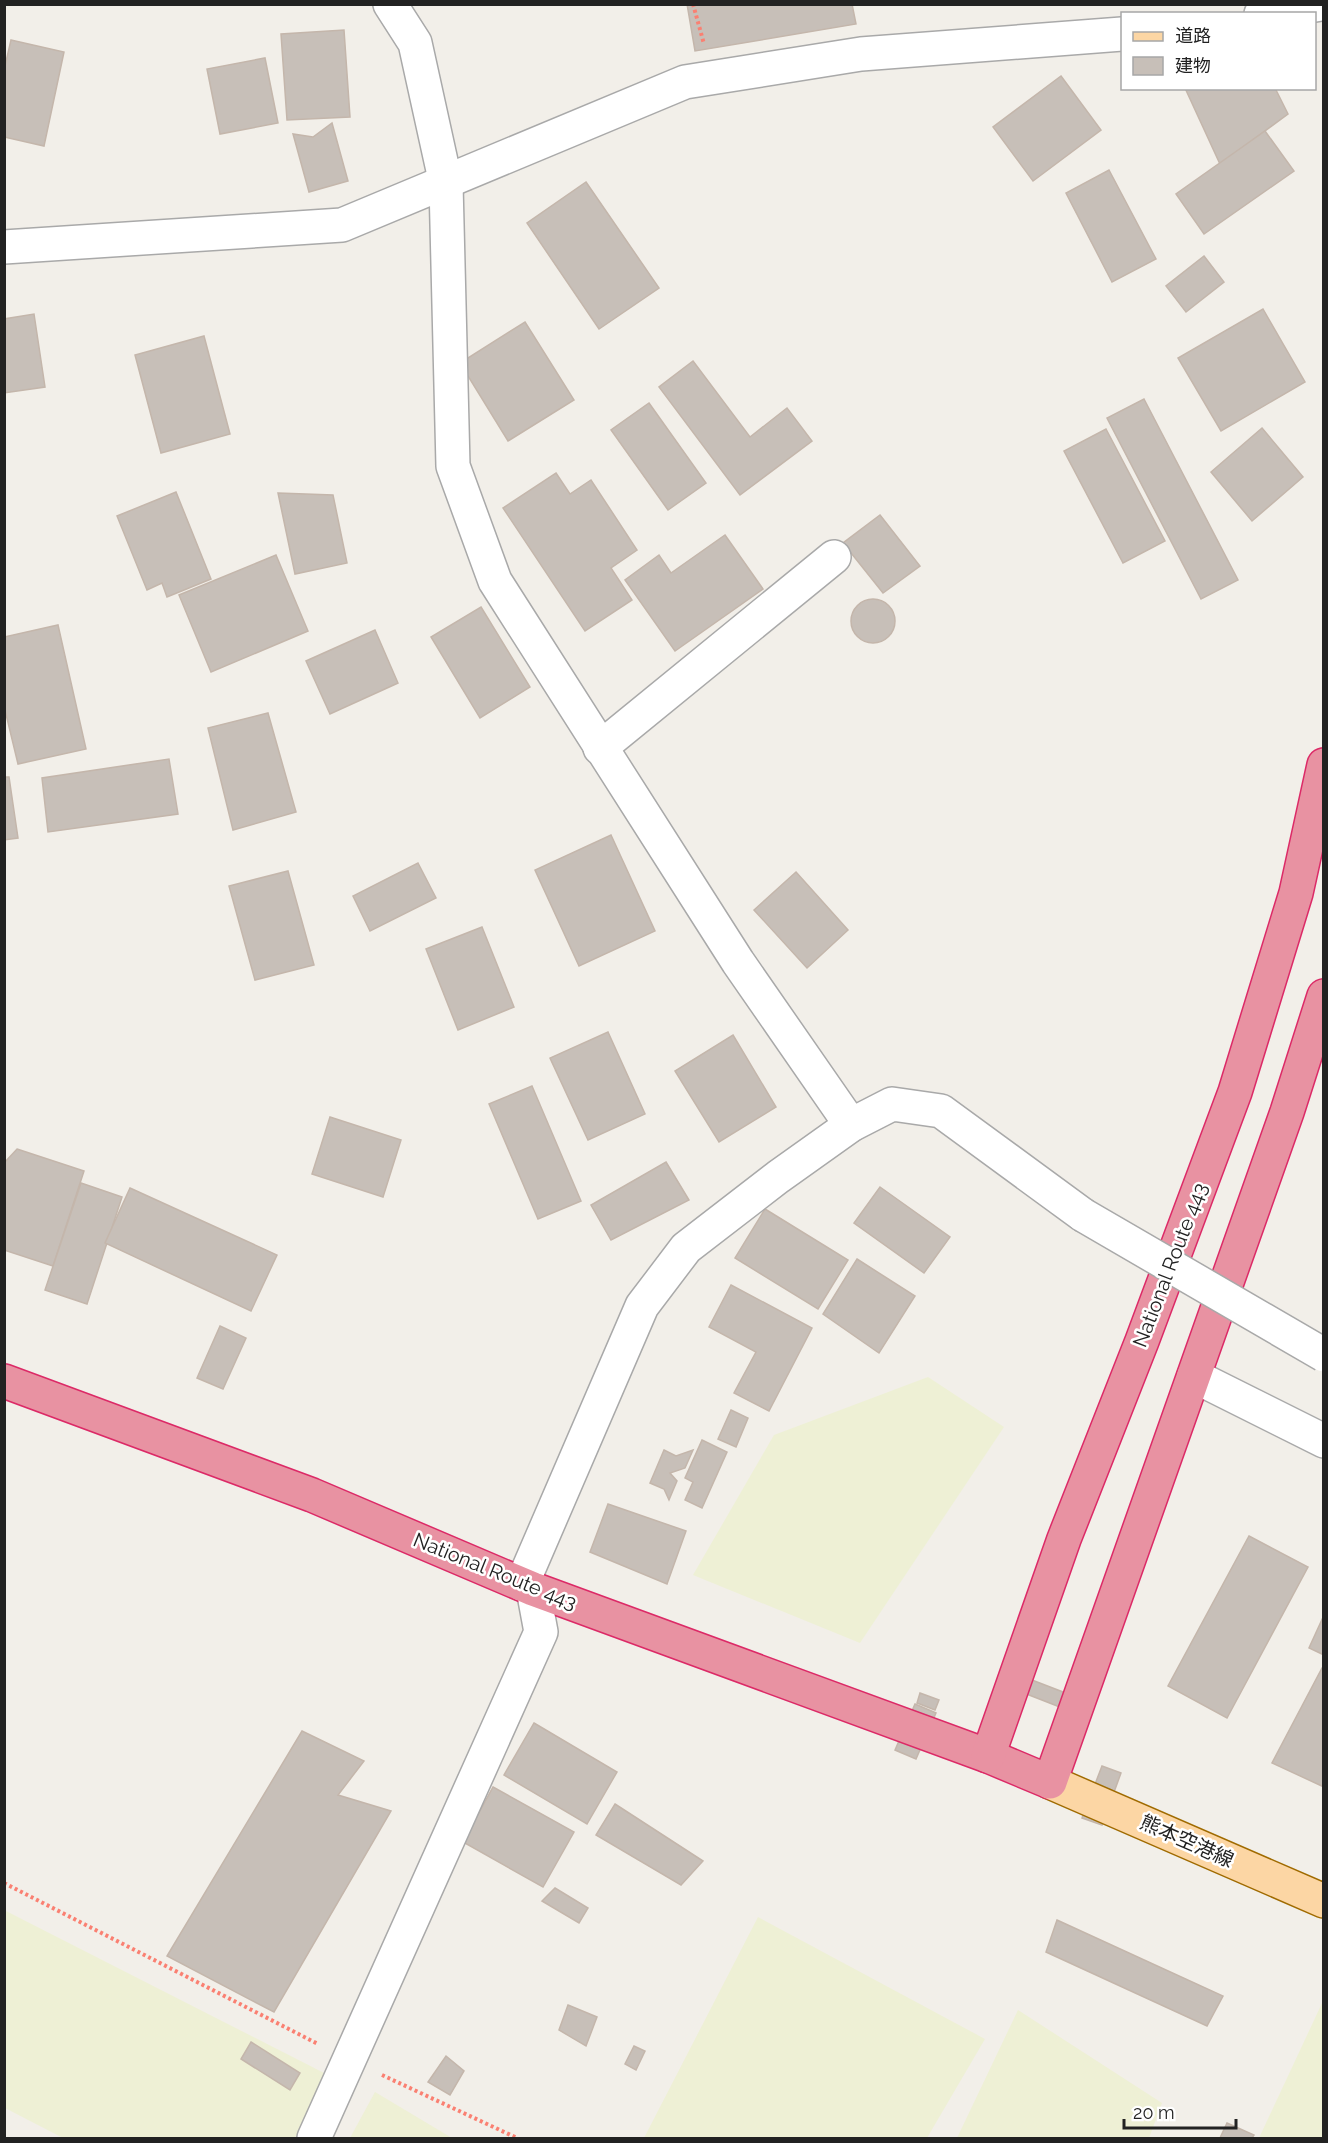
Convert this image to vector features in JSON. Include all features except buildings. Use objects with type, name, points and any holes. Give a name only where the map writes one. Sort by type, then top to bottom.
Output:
[{"type":"highway","name":"National Route 443","points":[[988,1756],[1064,1539],[1142,1341],[1235,1092],[1296,893],[1323,765]]},
{"type":"highway","points":[[1050,1782],[1287,1112],[1323,996]]},
{"type":"highway","name":"National Route 443","points":[[4,1381],[312,1495],[527,1586],[988,1756],[1050,1782]]},
{"type":"main road","name":"熊本空港線","points":[[1050,1782],[1323,1901]]},
{"type":"street","points":[[390,4],[415,43],[446,184],[453,466],[495,581],[738,962],[851,1125]]},
{"type":"street","points":[[1273,12],[1321,4]]},
{"type":"street","points":[[4,247],[342,225],[446,184],[685,82],[861,54],[1121,34]]},
{"type":"street","points":[[600,748],[834,557]]},
{"type":"street","points":[[314,2139],[351,2061],[541,1632],[527,1586],[642,1306],[686,1248],[851,1125],[892,1104],[941,1111],[1083,1215],[1323,1355]]},
{"type":"street","points":[[1194,1376],[1323,1441]]},
{"type":"path","points":[[4,1883],[351,2061],[517,2139]]},
{"type":"green space","points":[[928,1377],[1004,1427],[860,1643],[693,1575],[774,1435]]},
{"type":"green space","points":[[4,1910],[328,2075],[295,2138],[63,2138],[5,2108]]},
{"type":"green space","points":[[758,1917],[985,2039],[927,2138],[644,2138]]},
{"type":"green space","points":[[1323,2001],[1323,2138],[1259,2138]]},
{"type":"green space","points":[[1018,2010],[1162,2103],[1149,2138],[957,2138]]},
{"type":"green space","points":[[375,2092],[452,2138],[350,2138]]}]
